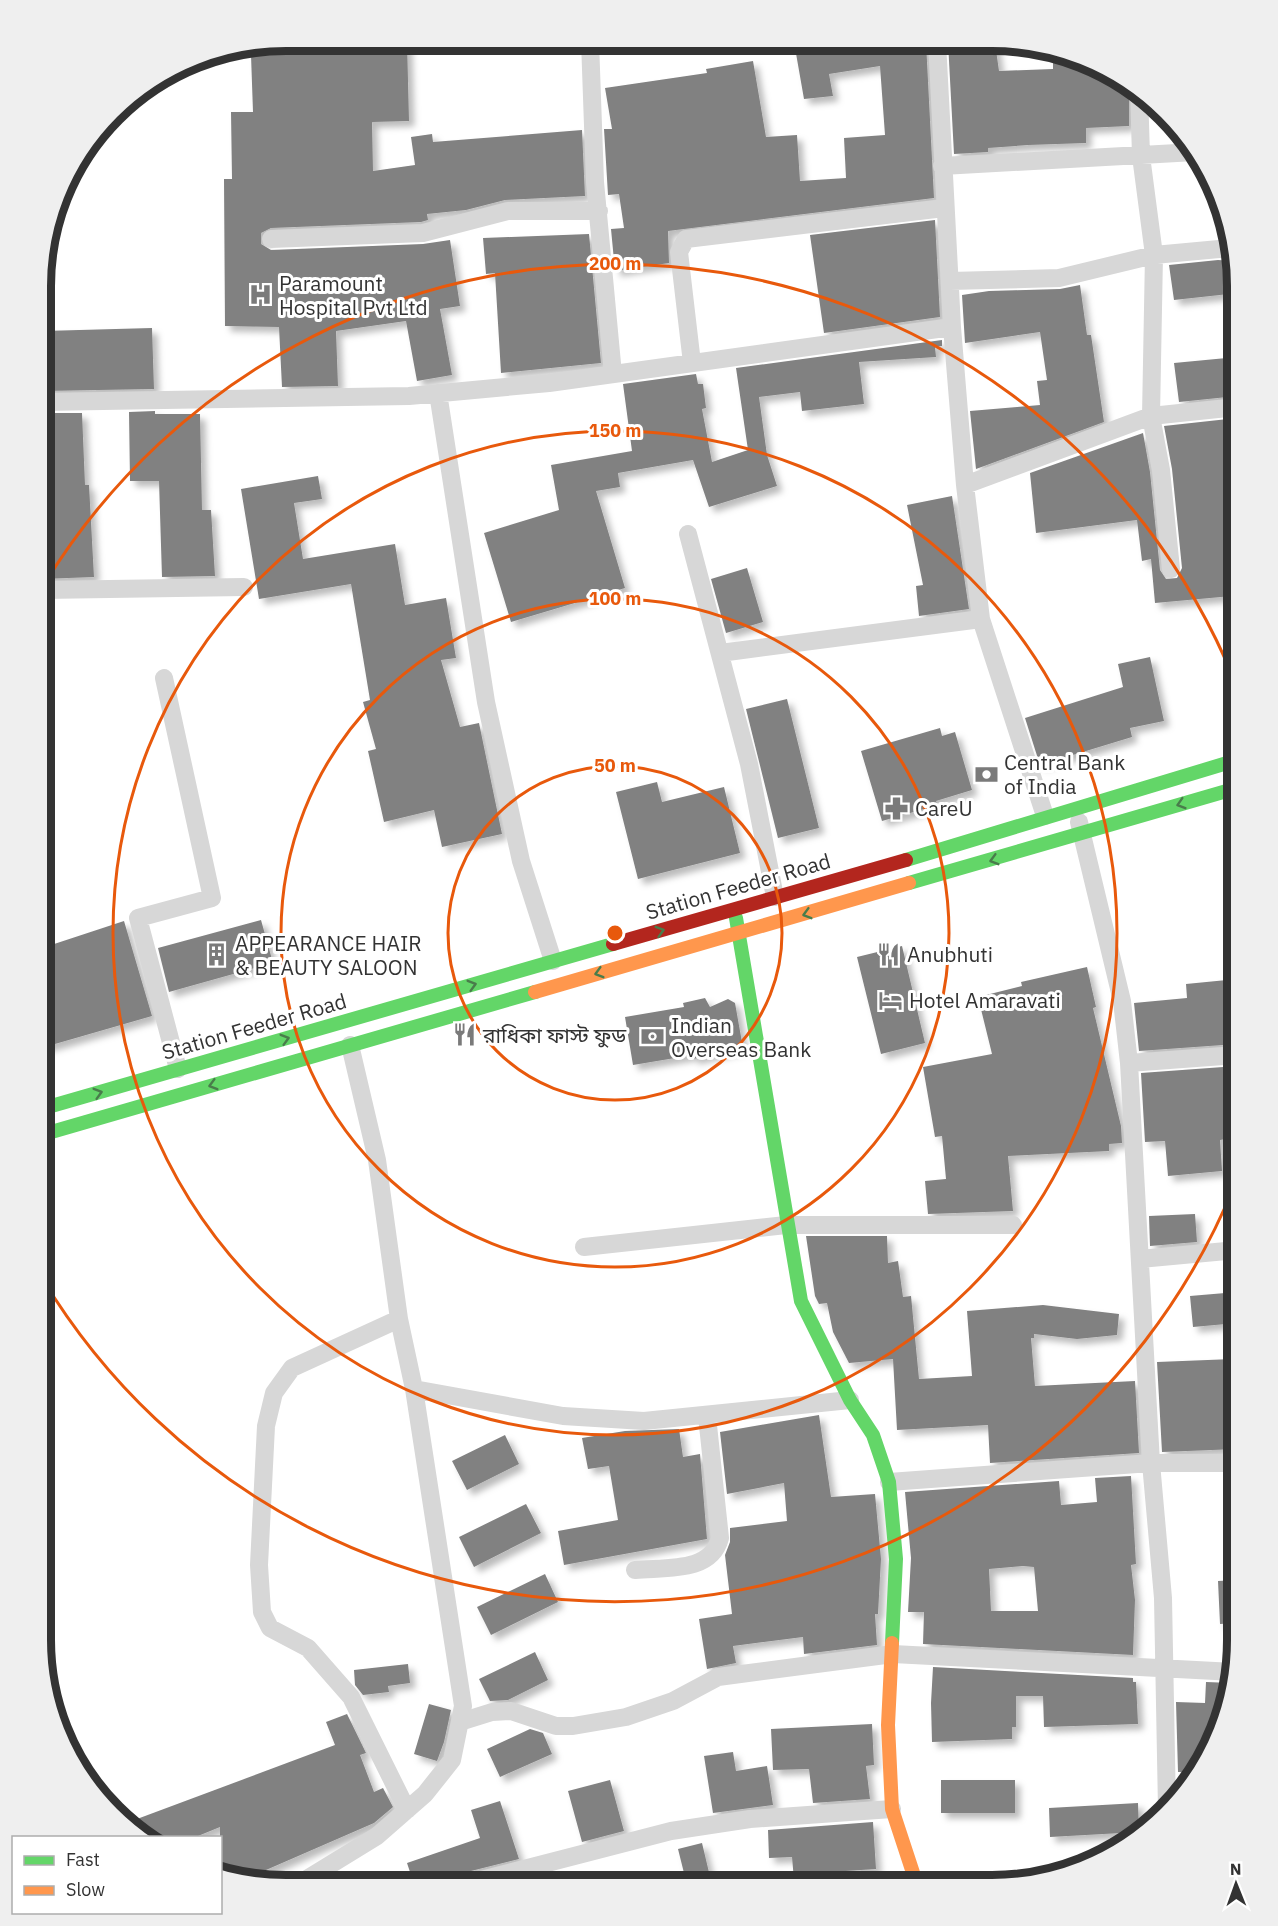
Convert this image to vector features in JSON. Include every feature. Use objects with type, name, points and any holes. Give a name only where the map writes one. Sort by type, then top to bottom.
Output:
[{"type":"street","points":[[591,51],[599,211],[613,374]]},
{"type":"street","points":[[937,51],[944,208],[964,485],[981,619],[1045,816]]},
{"type":"street","points":[[1140,103],[1142,156],[1154,255],[1151,416],[1161,470],[1171,569]]},
{"type":"street","points":[[942,166],[1185,153]]},
{"type":"street","points":[[692,363],[679,252],[686,239],[944,208]]},
{"type":"street","points":[[271,239],[423,233],[508,211],[599,211]]},
{"type":"street","points":[[950,281],[1059,278],[1154,255],[1224,249]]},
{"type":"street","points":[[51,402],[438,393],[613,374],[952,327]]},
{"type":"street","points":[[438,393],[486,702],[521,861],[553,961]]},
{"type":"street","points":[[964,485],[1151,416],[1227,408]]},
{"type":"street","points":[[688,534],[749,764],[775,897]]},
{"type":"street","points":[[51,590],[244,587]]},
{"type":"street","points":[[720,653],[981,619]]},
{"type":"street","points":[[164,678],[212,898],[138,918],[178,1069]]},
{"type":"street","name":"Station Feeder Road","points":[[51,1106],[734,909],[1227,763]]},
{"type":"street","points":[[51,1132],[1227,791]]},
{"type":"street","points":[[1075,809],[1122,1001],[1129,1063],[1151,1463],[1163,1598],[1167,1797]]},
{"type":"street","points":[[734,909],[786,1225],[801,1301],[850,1400],[873,1435],[889,1482],[896,1558],[888,1725],[892,1809],[914,1875]]},
{"type":"street","points":[[313,1875],[377,1836],[425,1794],[452,1760],[463,1706],[414,1389],[399,1319],[377,1160],[350,1045]]},
{"type":"street","points":[[1129,1063],[1227,1056]]},
{"type":"street","points":[[584,1247],[786,1225],[1013,1225]]},
{"type":"street","points":[[1140,1259],[1227,1251]]},
{"type":"street","points":[[399,1319],[292,1368],[274,1393],[266,1426],[259,1564],[262,1611],[270,1628],[308,1648],[351,1697],[407,1810]]},
{"type":"street","points":[[414,1389],[563,1416],[644,1421],[850,1400]]},
{"type":"street","points":[[635,1570],[692,1565],[707,1560],[717,1550],[720,1538],[706,1416]]},
{"type":"street","points":[[889,1482],[1151,1463],[1227,1463]]},
{"type":"street","points":[[460,1722],[492,1712],[511,1711],[556,1726],[584,1724],[626,1717],[664,1704],[718,1677],[893,1654],[1225,1671]]},
{"type":"street","points":[[501,1875],[671,1831],[750,1819],[892,1809]]},
{"type":"building","points":[[286,51],[407,51],[409,121],[372,122],[373,171],[415,165],[411,137],[432,134],[433,142],[582,130],[585,196],[505,200],[466,210],[427,214],[428,220],[421,222],[271,228],[261,233],[261,244],[271,250],[423,244],[450,240],[460,306],[440,309],[452,375],[417,381],[406,321],[336,331],[338,386],[282,387],[279,327],[225,326],[224,179],[232,179],[231,112],[253,112],[251,55],[256,55],[256,53]]},
{"type":"building","points":[[796,51],[926,51],[934,198],[668,231],[669,263],[615,271],[611,229],[624,228],[619,194],[608,195],[604,129],[612,129],[605,88],[707,73],[706,69],[753,61],[766,137],[797,135],[800,181],[846,178],[844,138],[885,135],[880,66],[829,74],[833,96],[804,99]]},
{"type":"building","points":[[948,51],[996,51],[999,71],[1053,69],[1053,59],[1096,75],[1129,96],[1129,126],[1086,128],[1086,143],[988,148],[988,152],[954,154]]},
{"type":"building","points":[[935,220],[940,317],[824,333],[810,235]]},
{"type":"building","points":[[589,234],[601,363],[501,373],[495,273],[486,274],[483,238]]},
{"type":"building","points":[[1225,261],[1227,294],[1174,300],[1169,265]]},
{"type":"building","points":[[1080,285],[1087,335],[1091,335],[1104,422],[976,469],[970,411],[1040,405],[1037,381],[1047,380],[1040,332],[965,343],[962,295],[989,291],[1060,289]]},
{"type":"building","points":[[152,328],[154,389],[51,391],[51,331]]},
{"type":"building","points":[[942,340],[942,346],[935,347],[936,357],[859,362],[864,404],[802,411],[800,392],[759,397],[767,455],[777,486],[709,507],[693,460],[618,473],[620,487],[596,491],[625,588],[511,622],[484,533],[559,510],[551,465],[632,451],[623,384],[696,374],[698,384],[703,384],[706,408],[702,409],[712,462],[748,450],[736,368]]},
{"type":"building","points":[[1227,358],[1227,397],[1179,402],[1174,363]]},
{"type":"building","points":[[155,411],[155,414],[200,414],[202,510],[211,510],[215,576],[162,577],[159,481],[130,481],[129,412]]},
{"type":"building","points":[[51,413],[82,413],[85,485],[89,485],[94,577],[51,579],[51,529],[54,529]]},
{"type":"building","points":[[1227,419],[1227,596],[1155,603],[1151,559],[1142,561],[1137,520],[1036,533],[1030,473],[1143,433],[1150,472],[1160,570],[1166,579],[1177,578],[1182,568],[1172,469],[1164,426]]},
{"type":"building","points":[[318,476],[322,499],[294,503],[303,559],[395,544],[405,605],[446,598],[456,658],[441,660],[460,727],[479,723],[502,834],[442,847],[434,810],[384,822],[368,751],[376,749],[363,702],[370,700],[351,584],[259,599],[241,489]]},
{"type":"building","points":[[952,496],[969,609],[919,616],[916,586],[923,585],[907,505]]},
{"type":"building","points":[[747,568],[763,622],[726,633],[711,579]]},
{"type":"building","points":[[1150,657],[1164,721],[1130,728],[1132,737],[1040,765],[1025,718],[1123,687],[1118,664]]},
{"type":"building","points":[[787,699],[819,828],[778,838],[746,709]]},
{"type":"building","points":[[940,728],[942,736],[955,732],[972,790],[936,801],[938,805],[882,821],[861,751]]},
{"type":"building","points":[[657,782],[662,802],[724,787],[740,853],[638,879],[616,792]]},
{"type":"building","name":"APPEARANCE HAIR & BEAUTY SALOON","points":[[261,920],[273,963],[169,992],[158,948]]},
{"type":"building","points":[[124,921],[152,1016],[51,1045],[51,945]]},
{"type":"building","name":"Hotel Amaravati","points":[[902,946],[925,1043],[881,1054],[857,957]]},
{"type":"building","points":[[1087,967],[1096,1007],[1093,1008],[1121,1126],[1122,1143],[1109,1144],[1109,1151],[1008,1156],[1013,1211],[928,1214],[925,1181],[946,1179],[942,1136],[935,1137],[923,1067],[992,1054],[978,997],[1022,986],[1021,982]]},
{"type":"building","points":[[1227,980],[1227,1045],[1139,1051],[1134,1003],[1187,998],[1186,984]]},
{"type":"building","points":[[705,998],[710,1007],[728,999],[735,1003],[743,1048],[693,1059],[693,1055],[633,1065],[625,1017],[684,1007],[683,1003]]},
{"type":"building","points":[[1227,1067],[1227,1139],[1220,1140],[1222,1171],[1168,1176],[1165,1141],[1145,1142],[1141,1073]]},
{"type":"building","points":[[1195,1214],[1197,1242],[1150,1246],[1149,1216]]},
{"type":"building","points":[[806,1236],[887,1236],[888,1263],[898,1261],[903,1297],[911,1296],[919,1379],[972,1376],[967,1311],[1043,1305],[1119,1314],[1117,1335],[1077,1339],[1034,1334],[1034,1338],[1031,1338],[1035,1386],[1135,1381],[1139,1453],[990,1463],[988,1425],[897,1430],[893,1359],[849,1363],[833,1332],[827,1303],[819,1304],[815,1296]]},
{"type":"building","points":[[1227,1293],[1227,1324],[1193,1327],[1190,1296]]},
{"type":"building","points":[[1227,1359],[1227,1449],[1162,1452],[1157,1362]]},
{"type":"building","points":[[819,1415],[831,1497],[875,1494],[881,1559],[878,1614],[875,1614],[877,1645],[804,1654],[803,1637],[733,1646],[736,1663],[707,1669],[699,1619],[732,1614],[725,1555],[730,1542],[730,1528],[787,1521],[784,1483],[727,1494],[720,1432]]},
{"type":"building","points":[[679,1429],[683,1457],[700,1454],[707,1539],[564,1565],[558,1531],[618,1520],[609,1466],[588,1469],[582,1438],[625,1431]]},
{"type":"building","points":[[505,1435],[519,1464],[467,1490],[452,1461]]},
{"type":"building","points":[[1131,1476],[1136,1564],[1131,1565],[1135,1600],[1133,1655],[923,1644],[924,1612],[908,1612],[911,1558],[905,1492],[1059,1481],[1061,1505],[1097,1502],[1095,1478]],"holes":[[[1034,1567],[1038,1611],[991,1611],[989,1569]]]},
{"type":"building","points":[[526,1504],[541,1533],[474,1567],[459,1537]]},
{"type":"building","points":[[545,1574],[558,1602],[491,1635],[477,1607]]},
{"type":"building","points":[[1218,1581],[1227,1581],[1227,1624],[1220,1624]]},
{"type":"building","points":[[535,1652],[548,1680],[508,1700],[490,1701],[479,1679]]},
{"type":"building","points":[[408,1664],[410,1683],[388,1686],[389,1692],[363,1695],[355,1685],[354,1670]]},
{"type":"building","points":[[933,1667],[1133,1678],[1133,1682],[1136,1682],[1138,1724],[1044,1727],[1043,1696],[1016,1696],[1016,1727],[1012,1727],[1012,1739],[932,1742]]},
{"type":"building","points":[[1206,1682],[1223,1683],[1215,1715],[1203,1744],[1186,1772],[1178,1772],[1176,1702],[1205,1703]]},
{"type":"building","points":[[429,1704],[451,1710],[437,1761],[414,1754]]},
{"type":"building","points":[[347,1714],[366,1753],[360,1755],[374,1792],[383,1788],[393,1807],[374,1823],[259,1873],[222,1866],[220,1827],[198,1836],[158,1836],[138,1822],[137,1819],[335,1745],[326,1722]]},
{"type":"building","points":[[872,1724],[874,1765],[866,1766],[870,1799],[813,1803],[809,1769],[773,1770],[771,1729]]},
{"type":"building","points":[[530,1729],[543,1733],[552,1754],[500,1777],[487,1749]]},
{"type":"building","points":[[733,1752],[736,1771],[767,1766],[773,1805],[713,1813],[704,1756]]},
{"type":"building","points":[[610,1780],[624,1831],[582,1842],[568,1791]]},
{"type":"building","points":[[941,1780],[1015,1780],[1015,1813],[941,1813]]},
{"type":"building","points":[[500,1801],[519,1859],[460,1875],[411,1875],[407,1863],[480,1838],[471,1810]]},
{"type":"building","points":[[1138,1803],[1139,1823],[1125,1833],[1050,1837],[1049,1808]]},
{"type":"building","points":[[873,1822],[876,1869],[794,1875],[792,1857],[769,1858],[768,1830]]},
{"type":"building","points":[[702,1843],[710,1875],[684,1875],[678,1849]]},
{"type":"traffic: fast","points":[[906,860],[1227,763]]},
{"type":"traffic: fast","points":[[909,883],[1227,791]]},
{"type":"traffic: fast","points":[[736,918],[801,1301],[850,1400],[873,1435],[889,1482],[896,1559],[892,1643]]},
{"type":"traffic: fast","points":[[51,1106],[613,944]]},
{"type":"traffic: fast","points":[[51,1132],[535,992]]},
{"type":"traffic: slow","points":[[535,992],[909,883]]},
{"type":"traffic: slow","points":[[892,1643],[888,1725],[892,1809],[914,1875]]},
{"type":"traffic: jam","points":[[613,944],[906,860]]},
{"type":"place","name":"Paramount Hospital Pvt Ltd","points":[[261,295]]},
{"type":"place","name":"Central Bank of India","points":[[986,774]]},
{"type":"place","name":"CareU","points":[[897,808]]},
{"type":"place","name":"Anubhuti","points":[[889,954]]},
{"type":"place","name":"APPEARANCE HAIR & BEAUTY SALOON","points":[[217,955]]},
{"type":"place","name":"Hotel Amaravati","points":[[891,1000]]},
{"type":"place","name":"রাধিকা ফাস্ট ফুড","points":[[465,1035]]},
{"type":"place","name":"Indian Overseas Bank","points":[[653,1037]]}]
